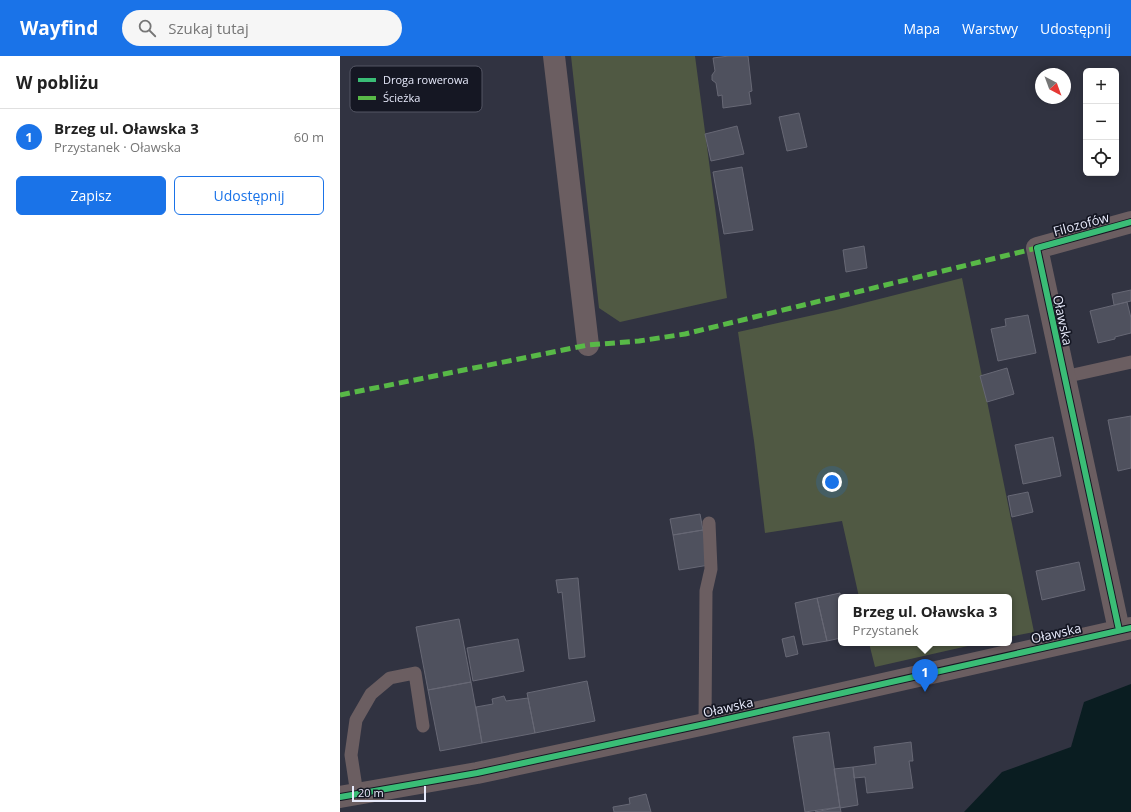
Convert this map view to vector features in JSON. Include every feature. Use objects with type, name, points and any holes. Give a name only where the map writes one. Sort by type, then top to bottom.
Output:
[{"type":"street","points":[[554,56],[588,345]]},
{"type":"street","name":"Filozofów","points":[[1037,248],[1131,222]]},
{"type":"street","name":"Oławska","points":[[348,796],[477,773],[705,724],[1125,629],[1064,377],[1037,248]]},
{"type":"lane","points":[[1064,377],[1131,362]]},
{"type":"lane","points":[[705,724],[706,591],[711,569],[709,524]]},
{"type":"lane","points":[[348,796],[351,755],[356,720],[371,694],[390,678],[415,673],[423,726]]},
{"type":"green space","points":[[571,56],[695,56],[727,298],[620,322],[599,308]]},
{"type":"green space","points":[[962,278],[1034,632],[1012,636],[1012,594],[858,594],[842,521],[765,533],[754,441],[738,332],[836,310]]},
{"type":"green space","points":[[870,646],[968,646],[875,667]]},
{"type":"shaded area","points":[[1131,684],[1131,812],[964,812],[1002,772],[1071,747],[1084,702]]},
{"type":"building","points":[[748,56],[752,91],[749,92],[751,104],[723,108],[722,95],[718,96],[716,83],[712,80],[712,75],[715,71],[713,58]]},
{"type":"building","points":[[799,113],[807,147],[787,151],[779,117]]},
{"type":"building","points":[[737,126],[744,154],[711,161],[705,134]]},
{"type":"building","points":[[742,167],[753,230],[724,234],[713,172]]},
{"type":"building","points":[[864,246],[867,268],[846,272],[843,250]]},
{"type":"building","points":[[1131,290],[1131,301],[1114,305],[1112,294]]},
{"type":"building","points":[[1127,302],[1131,318],[1131,333],[1098,343],[1090,311]]},
{"type":"building","points":[[1028,315],[1036,353],[998,361],[991,329],[1006,326],[1005,319]]},
{"type":"building","points":[[1007,368],[1014,394],[987,402],[980,376]]},
{"type":"building","points":[[1131,416],[1131,468],[1118,471],[1108,420]]},
{"type":"building","points":[[1053,437],[1061,476],[1023,484],[1015,445]]},
{"type":"building","points":[[1028,492],[1033,512],[1012,517],[1008,496]]},
{"type":"building","points":[[700,514],[703,530],[673,535],[670,519]]},
{"type":"building","points":[[703,530],[709,565],[679,570],[673,535]]},
{"type":"building","points":[[1079,562],[1085,590],[1042,600],[1036,571]]},
{"type":"building","points":[[578,578],[585,657],[569,659],[562,592],[558,593],[556,580]]},
{"type":"building","points":[[840,593],[838,594],[838,639],[827,641],[817,598]]},
{"type":"building","points":[[817,598],[827,641],[803,645],[795,603]]},
{"type":"building","points":[[459,619],[471,682],[428,690],[416,627]]},
{"type":"building","points":[[794,636],[798,654],[786,657],[782,639]]},
{"type":"building","points":[[518,639],[524,671],[473,681],[467,648]]},
{"type":"building","points":[[587,681],[595,721],[535,733],[527,693]]},
{"type":"building","points":[[471,682],[482,743],[440,751],[428,690]]},
{"type":"building","points":[[504,696],[506,701],[528,698],[535,733],[482,743],[476,707],[493,704],[492,699]]},
{"type":"building","points":[[829,732],[840,807],[805,812],[793,737]]},
{"type":"building","points":[[911,742],[913,761],[909,761],[913,788],[867,793],[865,777],[854,778],[853,767],[876,764],[874,747]]},
{"type":"building","points":[[853,767],[858,805],[840,808],[834,769]]},
{"type":"building","points":[[646,794],[651,812],[614,812],[613,807],[630,804],[629,798]]},
{"type":"building","points":[[840,807],[841,812],[815,812]]},
{"type":"marked path","points":[[340,395],[588,345],[639,341],[685,334],[1037,248]]},
{"type":"cycle path","points":[[1119,630],[1037,248],[1131,222]]},
{"type":"cycle path","points":[[340,797],[477,773],[705,724],[1131,628]]},
{"type":"place","name":"Brzeg ul. Oławska 3","points":[[925,692]]}]
